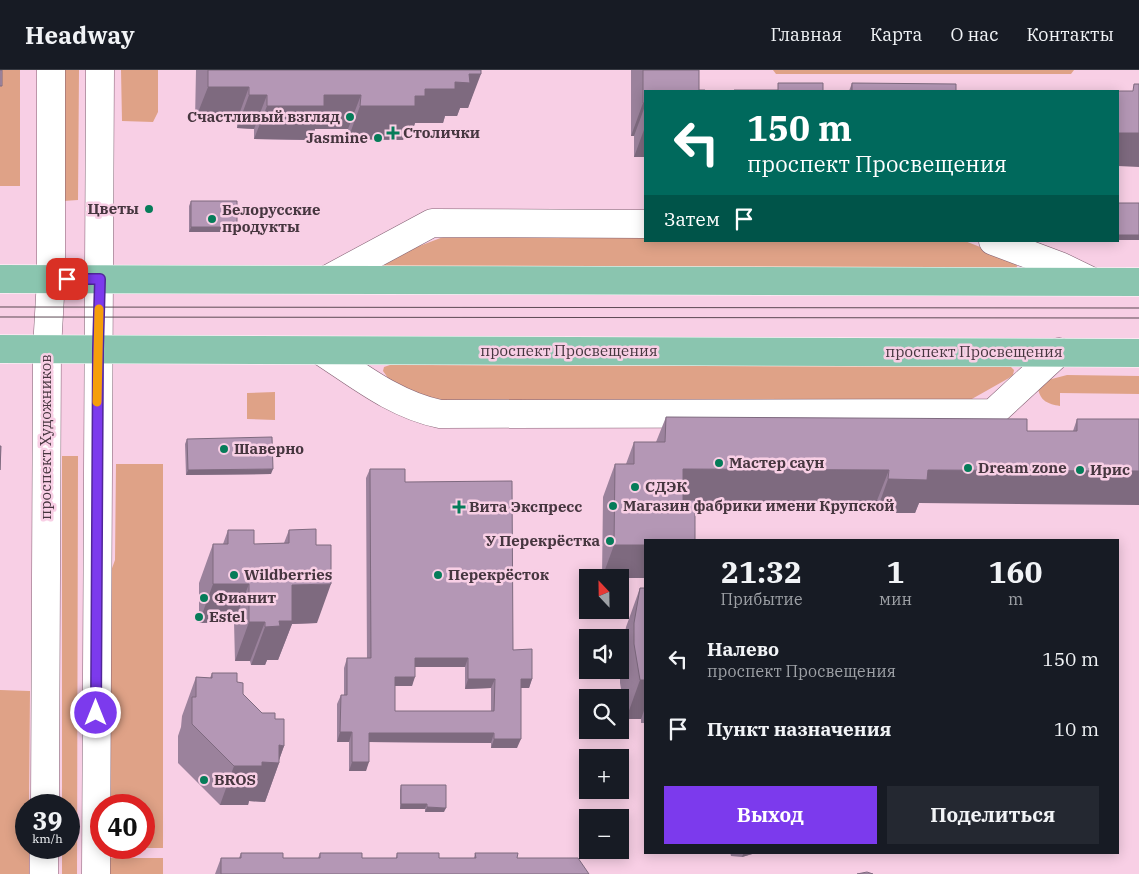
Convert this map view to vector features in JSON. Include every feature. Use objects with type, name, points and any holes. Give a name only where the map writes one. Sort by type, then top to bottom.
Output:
[{"type":"main road","points":[[0,279],[1139,282]]},
{"type":"main road","name":"проспект Просвещения","points":[[0,349],[1139,352]]},
{"type":"street","name":"проспект Художников","points":[[44,794],[47,349],[51,279],[51,70]]},
{"type":"street","points":[[96,874],[100,70]]},
{"type":"street","points":[[328,279],[432,223],[644,224]]},
{"type":"street","points":[[996,242],[1060,266],[1090,282]]},
{"type":"street","points":[[320,351],[388,394],[422,410],[440,414],[993,413],[1059,352]]},
{"type":"street","points":[[44,859],[44,874]]},
{"type":"shaded area","points":[[0,70],[20,70],[20,186],[0,186]]},
{"type":"shaded area","points":[[63,70],[79,70],[78,200],[63,201]]},
{"type":"shaded area","points":[[121,70],[158,70],[158,112],[153,122],[122,121]]},
{"type":"shaded area","points":[[773,70],[1074,70],[1071,74],[776,74]]},
{"type":"shaded area","points":[[451,234],[644,234],[644,242],[968,242],[1013,260],[1017,266],[1016,270],[385,268],[383,265],[388,258]]},
{"type":"shaded area","points":[[390,365],[1007,366],[1014,370],[1013,375],[1009,378],[963,404],[439,403],[393,385],[383,371],[384,367]]},
{"type":"shaded area","points":[[1067,375],[1139,376],[1139,394],[1060,393],[1060,406],[1048,403],[1043,399],[1038,388],[1048,380]]},
{"type":"shaded area","points":[[275,392],[275,420],[247,419],[247,393]]},
{"type":"shaded area","points":[[62,456],[78,456],[77,794],[62,794]]},
{"type":"shaded area","points":[[116,464],[163,464],[163,848],[155,848],[155,794],[110,794],[111,571],[115,560]]},
{"type":"shaded area","points":[[0,690],[30,691],[29,794],[15,794],[15,859],[29,859],[29,874],[0,874]]},
{"type":"shaded area","points":[[163,858],[163,874],[110,874],[110,859]]},
{"type":"shaded area","points":[[62,859],[77,859],[77,874],[62,874]]},
{"type":"building","points":[[0,70],[2,70],[2,86],[0,86]]},
{"type":"building","points":[[208,70],[481,70],[481,74],[469,74],[470,83],[455,82],[455,89],[425,89],[425,96],[415,96],[415,106],[360,106],[361,95],[324,95],[324,106],[267,106],[267,95],[249,95],[249,87],[208,87]]},
{"type":"building","points":[[643,70],[699,70],[699,90],[644,90],[643,103]]},
{"type":"building","points":[[778,83],[823,83],[823,90],[778,90]]},
{"type":"building","points":[[852,83],[956,84],[956,90],[852,90]]},
{"type":"building","points":[[1134,84],[1139,84],[1139,133],[1119,133],[1119,91],[1133,91]]},
{"type":"building","points":[[191,201],[237,201],[237,227],[191,227]]},
{"type":"building","points":[[1119,203],[1139,203],[1139,235],[1119,235]]},
{"type":"building","points":[[666,417],[1027,419],[1027,431],[1077,431],[1077,419],[1139,419],[1139,471],[928,470],[927,480],[888,479],[889,470],[683,469],[683,500],[695,500],[695,539],[644,539],[644,545],[614,545],[615,464],[634,464],[634,442],[665,442]]},
{"type":"building","points":[[272,437],[273,469],[188,470],[187,439]]},
{"type":"building","name":"Перекрёсток","points":[[370,469],[405,469],[405,482],[512,481],[513,650],[532,649],[532,679],[521,679],[521,739],[494,739],[494,733],[369,733],[369,762],[352,762],[352,732],[340,732],[341,695],[347,695],[347,658],[371,658]],"holes":[[[415,658],[468,658],[468,679],[495,679],[494,711],[395,711],[395,677],[415,677]]]},
{"type":"building","points":[[316,529],[316,545],[331,545],[331,584],[292,585],[292,621],[279,621],[280,626],[265,627],[265,622],[249,622],[249,584],[213,584],[213,544],[228,544],[228,530],[254,530],[254,544],[289,543],[289,530]]},
{"type":"building","points":[[640,588],[644,588],[644,680],[640,680],[634,644],[634,623]]},
{"type":"building","points":[[212,673],[237,673],[237,682],[243,683],[243,694],[262,713],[275,713],[275,719],[284,719],[284,746],[279,745],[279,763],[262,762],[262,766],[234,766],[192,724],[192,697],[196,697],[196,677],[212,678]]},
{"type":"building","points":[[401,785],[446,785],[446,808],[427,807],[427,804],[401,804]]},
{"type":"building","points":[[241,853],[283,853],[283,858],[320,858],[320,853],[362,853],[362,858],[397,858],[397,853],[439,853],[439,858],[476,858],[475,853],[518,853],[517,858],[578,858],[589,874],[221,874],[221,858],[241,858]]},
{"type":"building","points":[[867,872],[873,874],[857,874]]},
{"type":"tram line","points":[[0,307],[1139,308]]},
{"type":"tram line","points":[[0,317],[1139,318]]},
{"type":"slow traffic","points":[[97,402],[99,309]]},
{"type":"place","name":"Счастливый взгляд","points":[[350,117]]},
{"type":"place","name":"Столички","points":[[393,133]]},
{"type":"place","name":"Jasmine","points":[[378,138]]},
{"type":"place","name":"Цветы","points":[[149,209]]},
{"type":"place","name":"Белорусские продукты","points":[[212,219]]},
{"type":"place","name":"Шаверно","points":[[224,449]]},
{"type":"place","name":"Мастер саун","points":[[719,463]]},
{"type":"place","name":"Dream zone","points":[[968,468]]},
{"type":"place","name":"Ирис","points":[[1080,470]]},
{"type":"place","name":"СДЭК","points":[[635,487]]},
{"type":"place","name":"Магазин фабрики имени Крупской","points":[[613,506]]},
{"type":"place","name":"Вита Экспресс","points":[[459,507]]},
{"type":"place","name":"У Перекрёстка","points":[[610,541]]},
{"type":"place","name":"Wildberries","points":[[234,575]]},
{"type":"place","name":"Перекрёсток","points":[[438,575]]},
{"type":"place","name":"Фианит","points":[[204,598]]},
{"type":"place","name":"Estel","points":[[199,617]]},
{"type":"place","name":"BROS","points":[[204,780]]},
{"type":"route","points":[[67,279],[100,279],[96,713]]}]
